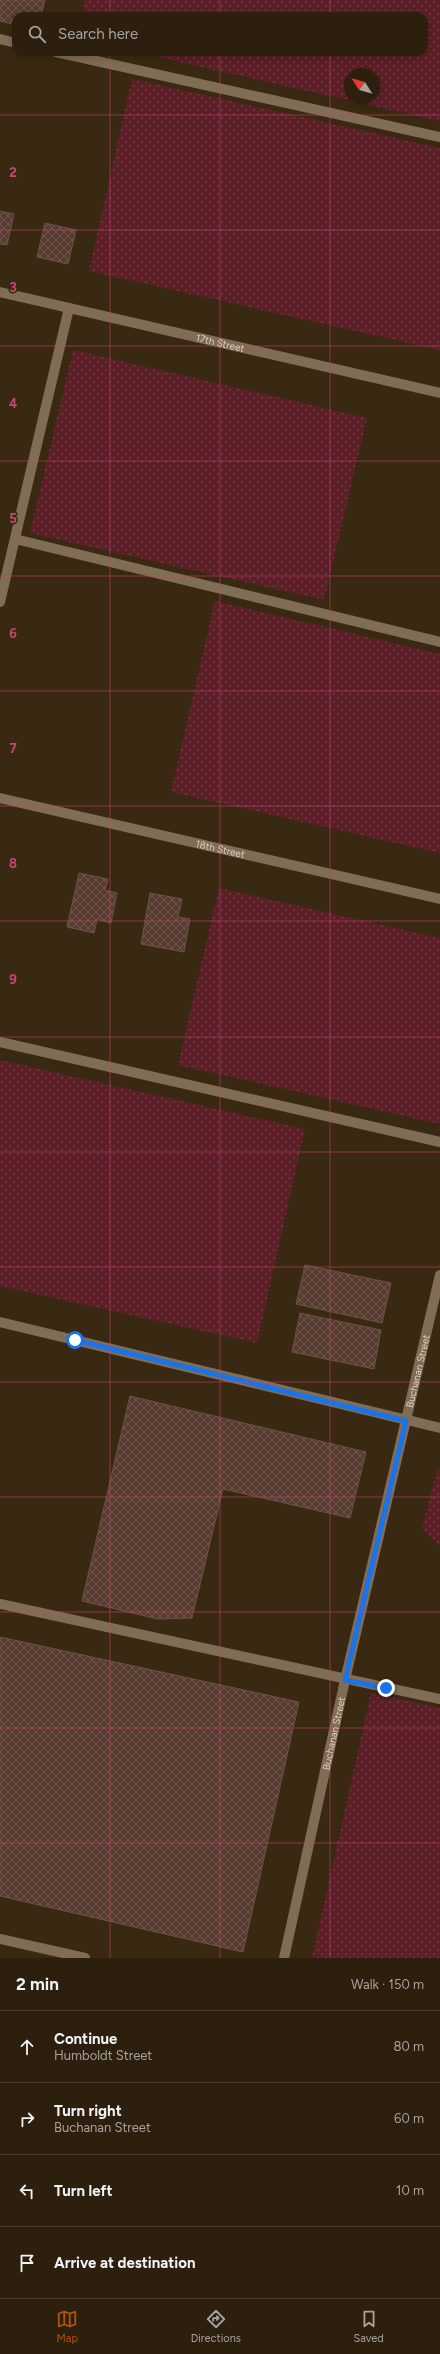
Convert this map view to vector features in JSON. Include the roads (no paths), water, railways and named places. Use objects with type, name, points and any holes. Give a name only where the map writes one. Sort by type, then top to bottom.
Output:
[{"type":"street","points":[[0,39],[12,42]]},
{"type":"street","points":[[74,56],[440,137]]},
{"type":"street","name":"17th Street","points":[[0,292],[440,393]]},
{"type":"street","points":[[0,602],[69,308]]},
{"type":"street","points":[[15,539],[440,642]]},
{"type":"street","name":"18th Street","points":[[0,798],[440,899]]},
{"type":"street","points":[[0,1042],[440,1142]]},
{"type":"street","name":"Buchanan Street","points":[[284,1958],[345,1680],[440,1275]]},
{"type":"street","points":[[0,1322],[440,1428]]},
{"type":"street","points":[[0,1604],[345,1680],[440,1699]]},
{"type":"street","points":[[0,1939],[85,1958]]}]
